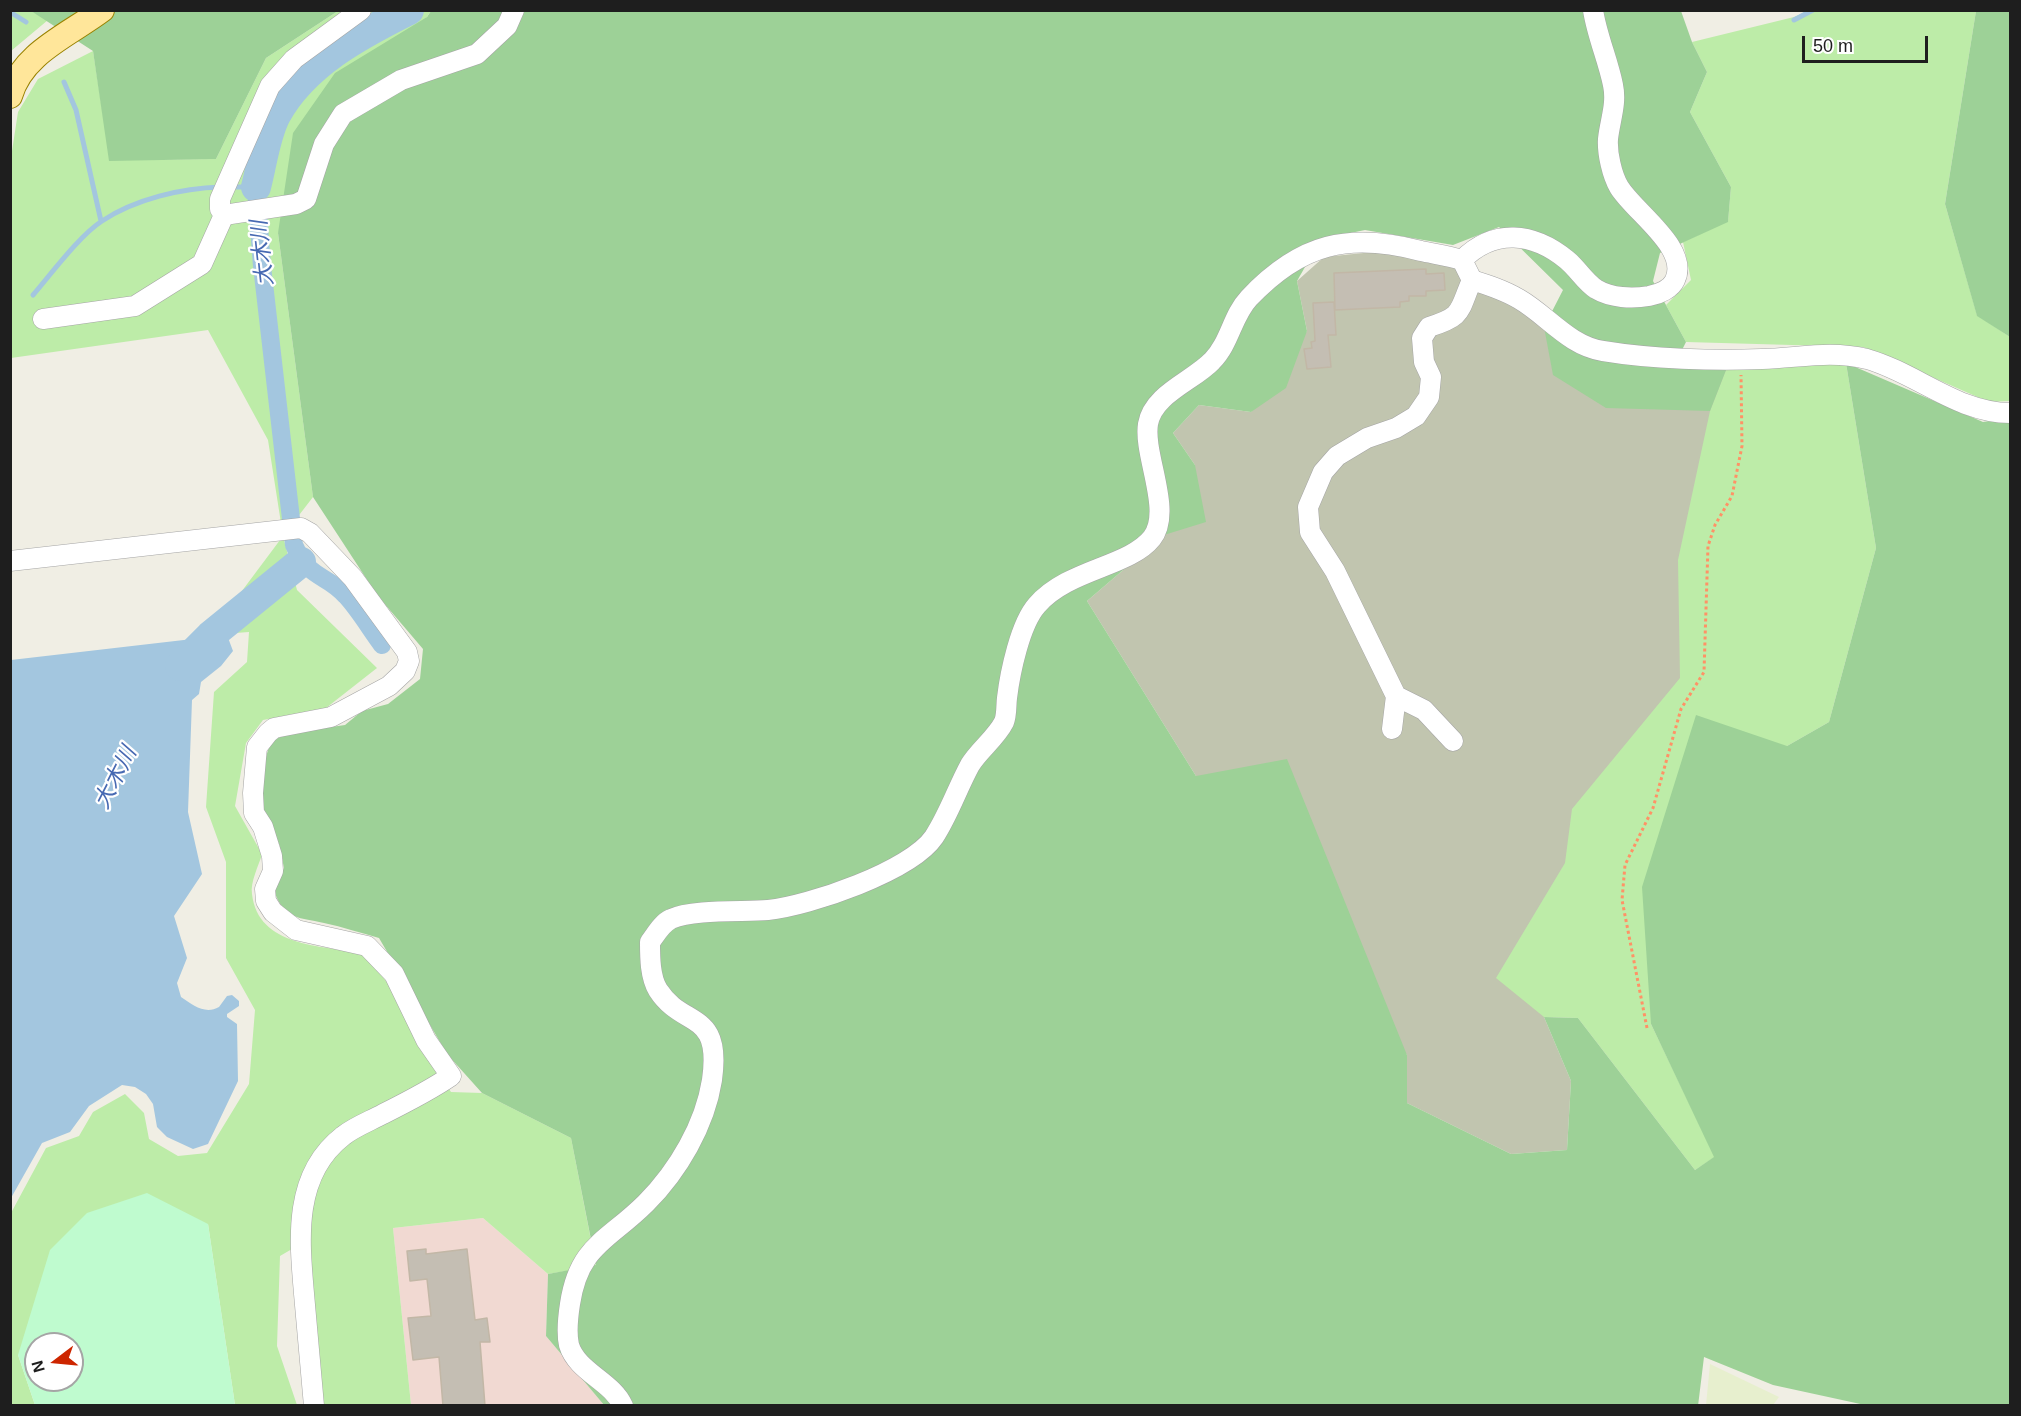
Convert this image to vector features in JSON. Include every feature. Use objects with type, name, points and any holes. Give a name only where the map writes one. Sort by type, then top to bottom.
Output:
[{"type":"main road","points":[[10,96],[15,80],[40,51],[102,10]]},
{"type":"street","points":[[43,319],[135,306],[202,264],[227,209],[233,174],[270,86],[294,59],[361,10]]},
{"type":"street","points":[[227,209],[281,206],[296,204],[306,199],[324,144],[343,114],[400,80],[477,54],[507,26],[514,10]]},
{"type":"street","points":[[1462,260],[1475,247],[1494,239],[1519,236],[1545,245],[1567,260],[1596,289],[1620,297],[1655,295],[1668,289],[1675,280],[1677,267],[1675,255],[1666,240],[1630,202],[1618,185],[1611,163],[1608,140],[1615,107],[1613,85],[1601,48],[1593,10]]},
{"type":"street","points":[[623,1406],[618,1396],[591,1374],[569,1346],[568,1320],[572,1288],[580,1265],[591,1251],[647,1202],[679,1163],[700,1122],[712,1080],[711,1042],[706,1028],[672,1005],[657,989],[651,966],[650,942],[670,920],[692,915],[772,910],[840,892],[894,868],[932,840],[970,765],[1005,721],[1014,660],[1035,607],[1053,590],[1084,573],[1137,552],[1154,536],[1158,514],[1155,472],[1147,442],[1148,420],[1160,401],[1214,360],[1229,338],[1248,299],[1304,254],[1320,247],[1354,241],[1395,243],[1462,260],[1472,280],[1519,299],[1579,343],[1602,351],[1650,357],[1741,359],[1819,353],[1843,354],[1869,360],[1966,405],[1993,413],[2010,413]]},
{"type":"street","points":[[1392,729],[1396,696],[1335,572],[1310,532],[1308,507],[1323,472],[1337,456],[1367,438],[1396,428],[1416,416],[1429,397],[1431,377],[1424,362],[1422,338],[1428,327],[1447,321],[1460,312],[1472,280]]},
{"type":"street","points":[[10,561],[302,528],[310,532],[352,578],[401,644],[409,661],[405,671],[389,686],[331,717],[274,728],[257,747],[254,768],[254,813],[263,827],[272,856],[273,871],[265,889],[266,902],[273,912],[296,930],[367,946],[394,974],[426,1040],[451,1076],[414,1099],[345,1134],[327,1150],[314,1169],[300,1219],[300,1254],[315,1406]]},
{"type":"street","points":[[1396,696],[1424,710],[1454,741]]},
{"type":"path","points":[[1647,1028],[1622,900],[1625,865],[1653,808],[1681,709],[1704,672],[1708,546],[1715,525],[1732,496],[1742,446],[1741,359]]},
{"type":"shaded area","points":[[1393,250],[1457,265],[1464,282],[1676,362],[1726,370],[1805,361],[1846,363],[1544,1017],[1571,1081],[1567,1150],[1511,1154],[1407,1103],[1407,1055],[1196,776],[1087,601],[1164,535],[1195,465],[1173,433],[1199,405],[1251,412],[1307,331],[1297,281],[1324,257]]},
{"type":"shaded area","points":[[483,1218],[548,1274],[546,1336],[604,1405],[411,1405],[393,1228]]},
{"type":"shaded area","points":[[1710,1364],[1779,1397],[1773,1405],[1706,1405]]},
{"type":"green space","points":[[11,11],[31,11],[48,20],[11,51]]},
{"type":"green space","points":[[31,11],[338,11],[266,58],[216,159],[109,161],[93,51]]},
{"type":"green space","points":[[338,11],[431,11],[278,233],[313,497],[283,536],[268,440],[208,330],[11,358],[10,164],[18,112],[38,79],[93,51],[110,160],[216,159],[266,58]]},
{"type":"green space","points":[[431,11],[1681,11],[1692,42],[1707,72],[1690,112],[1731,187],[1728,222],[1660,253],[1653,281],[1686,342],[1676,362],[1726,370],[1710,411],[1606,408],[1553,375],[1544,327],[1563,290],[1499,227],[1453,245],[1365,230],[1321,239],[1297,281],[1307,331],[1286,388],[1251,412],[1199,405],[1173,433],[1195,465],[1206,522],[1164,535],[1087,601],[1196,776],[1287,759],[1407,1055],[1407,1103],[1511,1154],[1567,1150],[1571,1081],[1544,1017],[1578,1018],[1695,1170],[1714,1157],[1651,1024],[1642,887],[1696,715],[1787,746],[1829,722],[1876,548],[1846,363],[1983,422],[2010,418],[2010,1405],[1865,1405],[1773,1385],[1704,1357],[1698,1406],[604,1405],[546,1336],[548,1274],[596,1265],[571,1138],[482,1093],[447,1054],[379,938],[293,916],[283,907],[274,891],[284,868],[279,844],[263,809],[262,769],[271,741],[290,733],[345,725],[362,711],[388,704],[420,679],[423,649],[377,595],[313,497],[278,233],[293,133],[335,73],[427,17]]},
{"type":"green space","points":[[1808,11],[1976,11],[1945,204],[1977,315],[2010,337],[2010,401],[1989,402],[1863,347],[1686,342],[1666,305],[1691,280],[1683,242],[1728,221],[1731,187],[1690,112],[1707,72],[1692,42],[1794,17]]},
{"type":"green space","points":[[1976,11],[2010,11],[2010,337],[1977,316],[1945,204]]},
{"type":"green space","points":[[1805,361],[1846,363],[1876,548],[1829,722],[1787,746],[1651,1024],[1715,1157],[1695,1170],[1578,1018],[1544,1017],[1496,978],[1565,863],[1572,809],[1680,678],[1678,560],[1710,411],[1726,370]]},
{"type":"green space","points":[[283,536],[297,590],[377,668],[326,708],[263,720],[246,743],[235,806],[262,854],[252,889],[257,911],[266,925],[294,941],[363,953],[390,986],[425,1053],[451,1092],[482,1093],[571,1138],[596,1266],[548,1274],[483,1218],[393,1228],[411,1405],[323,1405],[309,1239],[280,1256],[277,1346],[297,1405],[235,1405],[208,1224],[51,1332],[24,1332],[24,1351],[18,1355],[24,1373],[24,1392],[31,1392],[35,1405],[11,1406],[11,1213],[46,1148],[79,1136],[93,1112],[125,1094],[144,1113],[149,1139],[178,1156],[207,1153],[249,1084],[255,1010],[226,958],[226,862],[206,807],[214,692],[247,662],[249,632],[209,635]]},
{"type":"green space","points":[[147,1193],[208,1224],[235,1405],[35,1405],[31,1392],[84,1392],[84,1332],[25,1332],[50,1250],[87,1213]]},
{"type":"green space","points":[[24,1335],[24,1373],[18,1355]]},
{"type":"water","points":[[227,635],[233,651],[221,666],[201,682],[199,694],[192,700],[188,812],[202,874],[174,916],[187,958],[177,983],[181,997],[199,1008],[209,1010],[219,1007],[227,996],[232,995],[239,1001],[239,1006],[227,1014],[227,1017],[237,1024],[238,1081],[208,1144],[193,1149],[167,1137],[157,1127],[153,1104],[146,1094],[135,1087],[122,1085],[89,1106],[70,1132],[42,1143],[11,1198],[11,660]]},
{"type":"building","points":[[1426,269],[1426,274],[1444,273],[1445,290],[1426,291],[1426,296],[1409,296],[1409,301],[1400,302],[1400,307],[1335,310],[1334,273]]},
{"type":"building","points":[[1334,302],[1336,335],[1328,335],[1331,367],[1307,369],[1304,349],[1312,348],[1311,342],[1315,341],[1313,303]]},
{"type":"building","points":[[426,1249],[426,1254],[467,1249],[475,1320],[487,1318],[490,1342],[480,1342],[485,1406],[443,1406],[439,1357],[413,1360],[408,1318],[431,1316],[427,1279],[410,1281],[407,1251]]},
{"type":"waterway","name":"大木川","points":[[256,187],[272,123],[288,97],[317,66],[334,53],[409,10]]},
{"type":"waterway","points":[[1794,20],[1813,10]]},
{"type":"waterway","points":[[10,12],[26,22]]},
{"type":"waterway","points":[[64,82],[76,110],[101,221]]},
{"type":"waterway","points":[[33,295],[84,236],[93,227],[115,213],[175,192],[221,187]]},
{"type":"waterway","points":[[230,187],[256,187]]},
{"type":"waterway","name":"大木川","points":[[256,187],[262,266],[294,545],[300,557],[312,571],[332,583],[346,596],[382,645]]},
{"type":"waterway","name":"大木川","points":[[180,666],[210,636],[301,562]]}]
